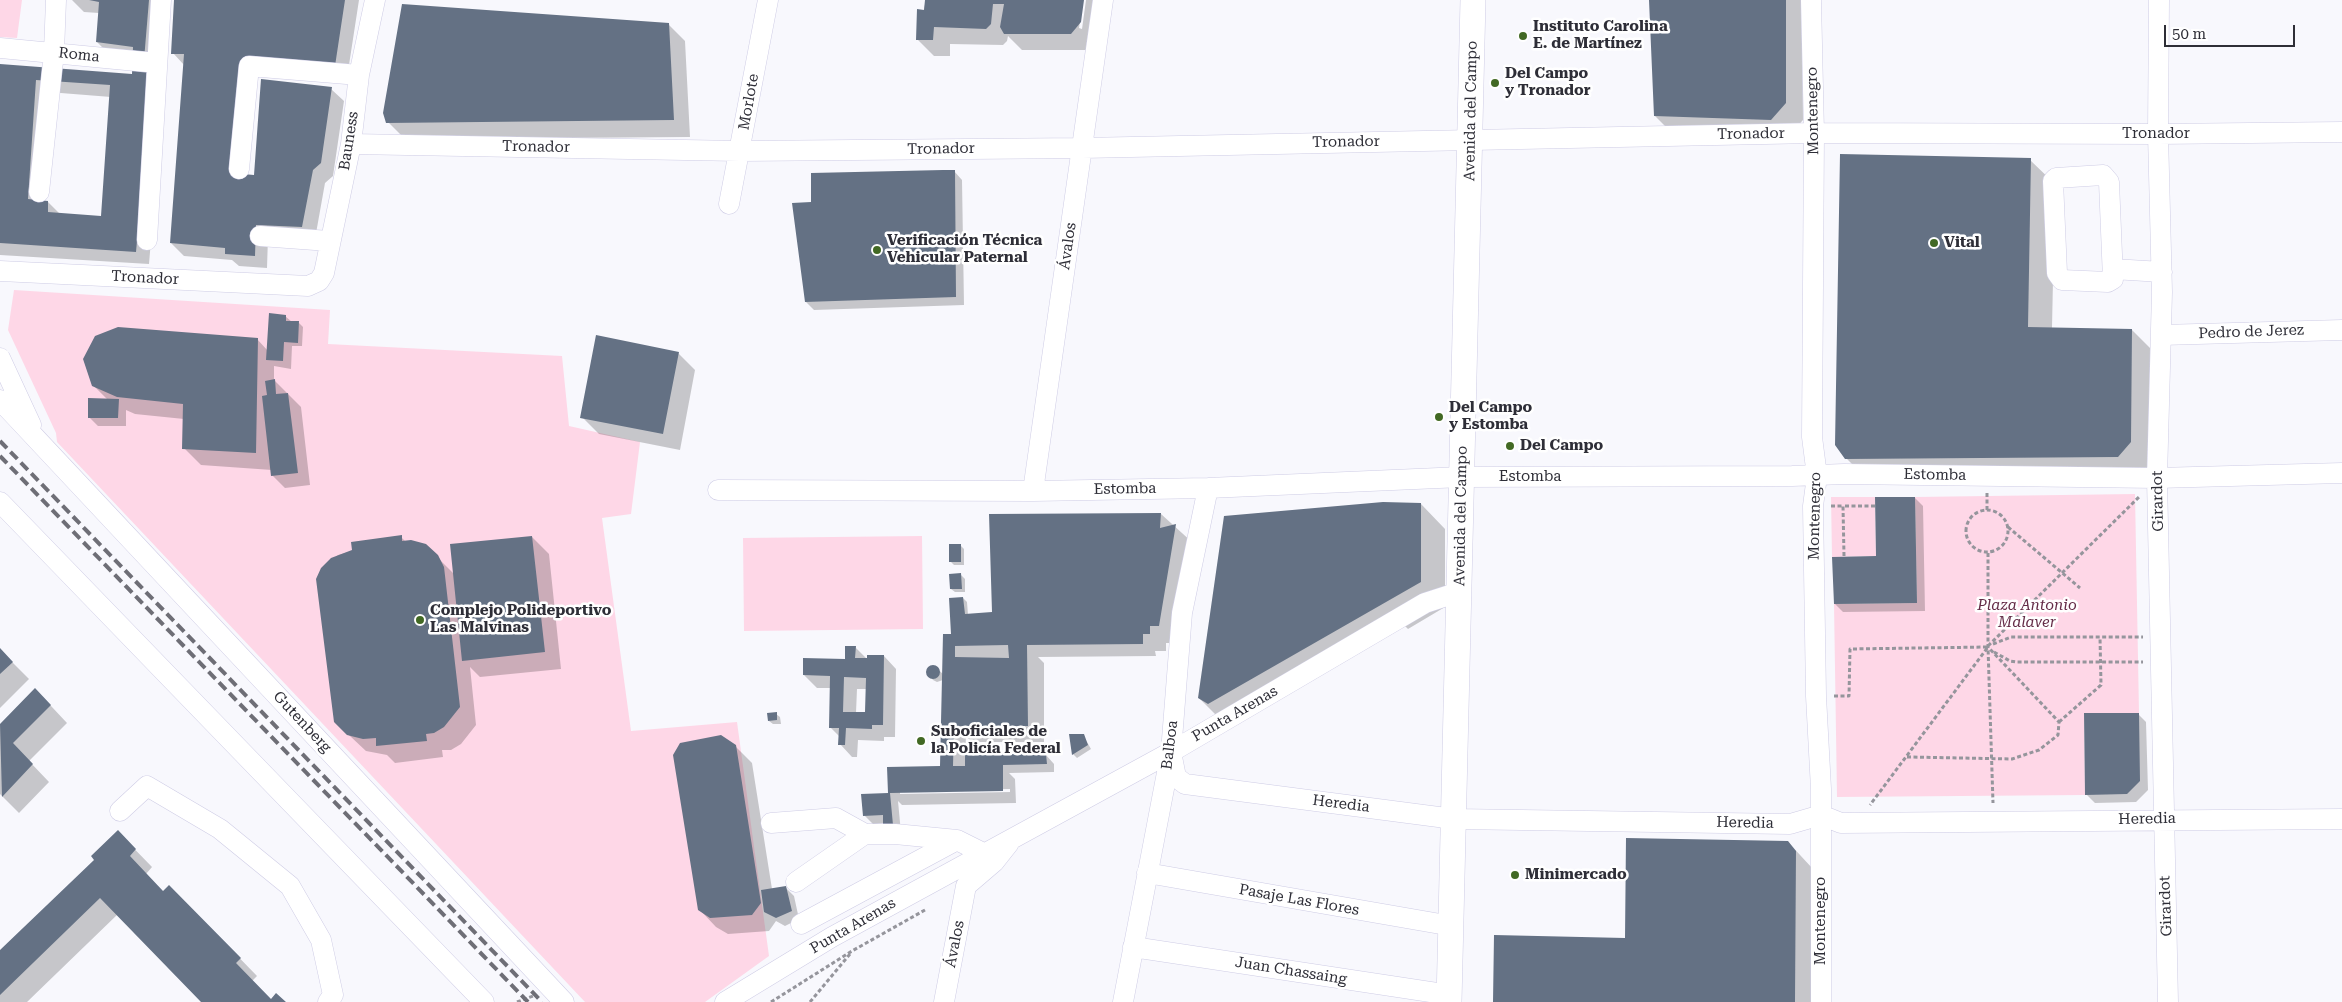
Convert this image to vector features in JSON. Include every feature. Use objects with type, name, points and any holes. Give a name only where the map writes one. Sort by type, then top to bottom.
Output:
[{"type":"main road","name":"Avenida del Campo","points":[[1450,999],[1473,0]]},
{"type":"street","points":[[39,192],[54,52],[56,0]]},
{"type":"street","points":[[147,240],[161,0]]},
{"type":"street","name":"Bauness","points":[[319,282],[324,272],[351,144],[359,75],[375,0]]},
{"type":"street","name":"Morlote","points":[[730,204],[768,0]]},
{"type":"street","name":"Ávalos","points":[[1033,491],[1103,0]]},
{"type":"street","name":"Montenegro","points":[[1811,0],[1814,132],[1812,437],[1817,476],[1813,506],[1816,696],[1821,815],[1821,1002]]},
{"type":"street","name":"Girardot","points":[[2159,0],[2158,134],[2162,272],[2157,478],[2168,1002]]},
{"type":"street","name":"Roma","points":[[0,48],[157,63]]},
{"type":"street","points":[[239,169],[249,66],[359,75]]},
{"type":"street","name":"Tronador","points":[[351,144],[740,151],[1082,148],[1814,132],[2158,134],[2342,132]]},
{"type":"street","points":[[2103,175],[2108,178],[2113,269],[2113,279],[2108,282],[2062,280],[2059,277],[2053,181],[2056,178],[2103,175]]},
{"type":"street","points":[[260,236],[330,241]]},
{"type":"street","points":[[2113,269],[2162,272]]},
{"type":"street","name":"Tronador","points":[[0,271],[308,286],[319,282]]},
{"type":"street","name":"Pedro de Jerez","points":[[2161,335],[2342,330]]},
{"type":"street","name":"Gutenberg","points":[[0,358],[40,443]]},
{"type":"street","name":"Gutenberg","points":[[0,400],[564,1002]]},
{"type":"street","name":"Estomba","points":[[718,490],[1033,491],[1208,488],[1462,478],[1817,476],[1844,474],[2157,478],[2342,473]]},
{"type":"street","name":"Balboa","points":[[1123,1002],[1171,752],[1182,613],[1208,488]]},
{"type":"street","points":[[0,502],[484,1002]]},
{"type":"street","name":"Punta Arenas","points":[[725,1002],[832,937],[1171,752],[1425,602],[1459,592]]},
{"type":"street","name":"Heredia","points":[[1171,752],[1176,777],[1185,784],[1454,818],[1790,824],[1821,815],[1841,824],[2163,819],[2342,819]]},
{"type":"street","points":[[120,811],[147,786],[220,829],[290,886],[321,940],[333,995],[328,1002]]},
{"type":"street","points":[[771,823],[836,818],[865,834],[895,834],[957,840],[983,853]]},
{"type":"street","points":[[796,882],[865,834]]},
{"type":"street","name":"Punta Arenas","points":[[801,924],[957,840]]},
{"type":"street","name":"Punta Arenas","points":[[966,886],[994,862],[1011,840]]},
{"type":"street","name":"Pasaje Las Flores","points":[[1147,873],[1452,926]]},
{"type":"street","name":"Ávalos","points":[[944,1002],[966,886]]},
{"type":"street","name":"Juan Chassaing","points":[[1133,947],[1450,999]]},
{"type":"path","points":[[1856,823],[1988,647],[2157,478]]},
{"type":"path","points":[[1844,556],[1843,506],[1876,506]]},
{"type":"path","points":[[2008,526],[2009,533],[2003,546],[1988,552],[1977,550],[1968,540],[1966,526],[1969,520],[1980,511],[1987,510],[2001,515],[2008,526],[2027,540],[2061,574],[2080,588]]},
{"type":"path","points":[[1988,552],[1988,647],[1994,821]]},
{"type":"path","points":[[1816,696],[1849,696],[1850,648],[1988,647],[2011,637],[2160,637]]},
{"type":"path","points":[[1906,757],[2012,759],[2039,750],[2058,735],[2060,722],[2101,685],[2100,637]]},
{"type":"path","points":[[1988,647],[2004,658],[2017,662],[2160,662]]},
{"type":"path","points":[[1988,647],[2060,722]]},
{"type":"path","points":[[771,1002],[852,951],[933,905]]},
{"type":"path","points":[[810,1002],[852,951]]},
{"type":"green space","points":[[0,0],[22,0],[17,38],[0,37]]},
{"type":"green space","name":"Complejo Polideportivo Las Malvinas","points":[[14,290],[330,310],[328,344],[562,356],[569,426],[640,442],[631,514],[602,518],[631,731],[737,722],[769,956],[705,1002],[585,1002],[57,442],[56,433],[8,330]]},
{"type":"green space","name":"Plaza Antonio Malaver","points":[[2135,494],[2139,713],[2084,713],[2085,795],[1837,797],[1834,604],[1917,603],[1915,497]]},
{"type":"green space","points":[[1831,497],[1875,497],[1876,556],[1832,557]]},
{"type":"green space","points":[[922,536],[923,629],[744,631],[743,538]]},
{"type":"building","points":[[89,0],[149,0],[143,72],[152,72],[136,252],[0,243],[0,64],[132,74],[133,47],[96,42],[99,2]],"holes":[[[36,80],[110,85],[101,216],[48,212],[48,201],[28,199]]]},
{"type":"building","points":[[174,0],[345,0],[335,66],[243,57],[232,173],[254,175],[261,79],[332,87],[321,163],[313,170],[302,227],[256,225],[255,256],[225,254],[225,248],[170,243],[184,54],[171,54]]},
{"type":"building","points":[[925,0],[1084,0],[1081,22],[1071,34],[1004,34],[1000,27],[1004,4],[993,4],[991,24],[986,29],[934,27],[933,40],[916,40],[917,9],[924,10]]},
{"type":"building","points":[[1649,0],[1786,0],[1786,103],[1771,120],[1654,116]]},
{"type":"building","points":[[402,4],[669,23],[674,120],[386,123],[383,113]]},
{"type":"building","name":"Vital","points":[[1840,154],[2031,158],[2028,327],[2132,329],[2131,442],[2118,457],[1845,459],[1835,445]]},
{"type":"building","name":"Verificación Técnica Vehicular Paternal","points":[[955,170],[956,297],[805,302],[792,203],[811,202],[811,173]]},
{"type":"building","points":[[269,313],[286,315],[286,321],[299,321],[298,343],[284,342],[283,361],[266,360]]},
{"type":"building","points":[[118,327],[258,338],[256,453],[182,449],[183,404],[117,397],[92,386],[83,359],[95,336]]},
{"type":"building","points":[[596,335],[679,352],[663,434],[580,418]]},
{"type":"building","points":[[275,379],[276,394],[288,393],[298,473],[271,476],[262,396],[267,395],[265,381]]},
{"type":"building","points":[[88,398],[119,399],[118,418],[88,418]]},
{"type":"building","points":[[1875,497],[1915,497],[1917,603],[1834,604],[1832,557],[1876,556]]},
{"type":"building","points":[[1383,502],[1421,503],[1421,582],[1208,704],[1198,698],[1224,516]]},
{"type":"building","points":[[1161,513],[1160,528],[1176,524],[1159,626],[1150,626],[1150,634],[1143,634],[1143,644],[1027,645],[1028,726],[954,726],[953,766],[965,766],[965,754],[1046,754],[1047,764],[1003,765],[1003,791],[890,793],[893,825],[883,825],[883,815],[863,816],[861,794],[888,793],[887,767],[940,766],[943,634],[951,634],[949,598],[963,597],[965,614],[992,612],[989,514]],"holes":[[[1008,645],[1009,658],[955,657],[955,646]]]},
{"type":"building","points":[[402,535],[402,541],[411,540],[426,544],[438,555],[444,567],[460,707],[444,727],[434,733],[426,734],[427,741],[376,746],[376,738],[363,739],[347,735],[334,722],[316,579],[321,568],[331,558],[352,550],[351,542]]},
{"type":"building","points":[[532,536],[545,652],[462,661],[450,544]]},
{"type":"building","points":[[949,544],[961,544],[961,562],[949,562]]},
{"type":"building","points":[[961,573],[962,589],[950,589],[949,574]]},
{"type":"building","points":[[845,646],[856,646],[855,658],[867,658],[867,655],[884,655],[883,725],[872,725],[872,729],[846,728],[845,745],[838,745],[839,728],[829,728],[830,676],[803,675],[803,658],[845,659]],"holes":[[[844,677],[866,678],[865,712],[843,712]]]},
{"type":"building","points":[[0,648],[13,662],[0,674]]},
{"type":"building","points":[[930,665],[936,665],[940,672],[936,679],[930,679],[926,675],[926,669]]},
{"type":"building","points":[[35,688],[51,705],[13,743],[33,764],[2,797],[0,724]]},
{"type":"building","points":[[777,712],[777,720],[768,721],[767,713]]},
{"type":"building","points":[[2084,713],[2139,713],[2140,781],[2127,794],[2085,795]]},
{"type":"building","points":[[1069,734],[1084,734],[1088,745],[1072,755]]},
{"type":"building","points":[[721,735],[736,745],[761,903],[752,915],[710,918],[698,910],[673,755],[680,743]]},
{"type":"building","points":[[118,830],[136,849],[130,856],[163,891],[169,885],[241,958],[236,963],[271,999],[276,993],[286,1002],[201,1002],[100,898],[0,995],[0,950],[94,860],[91,856]]},
{"type":"building","points":[[1626,838],[1788,841],[1796,851],[1795,1002],[1493,1002],[1494,935],[1625,938]]},
{"type":"building","points":[[786,886],[792,911],[776,918],[764,912],[761,890]]},
{"type":"railway","points":[[0,441],[542,1002]]},
{"type":"railway","points":[[0,456],[528,1002]]},
{"type":"place","name":"Instituto Carolina E. de Martínez","points":[[1523,36]]},
{"type":"place","name":"Del Campo y Tronador","points":[[1495,83]]},
{"type":"place","name":"Vital","points":[[1934,243]]},
{"type":"place","name":"Verificación Técnica Vehicular Paternal","points":[[877,250]]},
{"type":"place","name":"Del Campo y Estomba","points":[[1439,417]]},
{"type":"place","name":"Del Campo","points":[[1510,446]]},
{"type":"place","name":"Complejo Polideportivo Las Malvinas","points":[[420,620]]},
{"type":"place","name":"Suboficiales de la Policía Federal","points":[[921,741]]},
{"type":"place","name":"Minimercado","points":[[1515,875]]}]
